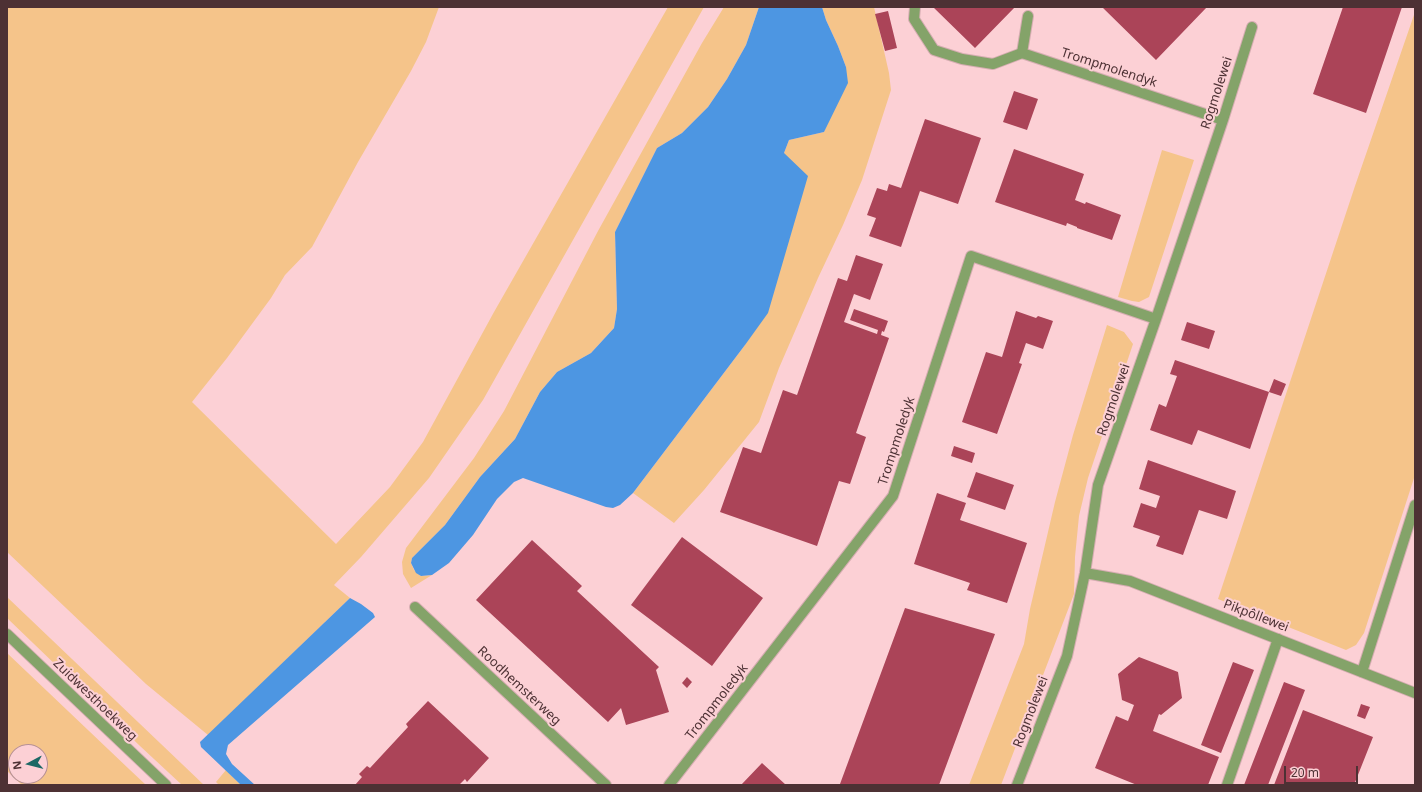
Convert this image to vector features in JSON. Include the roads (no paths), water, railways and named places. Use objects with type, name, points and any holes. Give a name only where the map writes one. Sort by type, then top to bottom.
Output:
[{"type":"street","points":[[915,7],[914,20],[934,50],[962,59],[993,64],[1022,53],[1028,16]]},
{"type":"street","name":"Rogmolewei","points":[[1017,785],[1067,656],[1085,573],[1098,485],[1223,120],[1252,27]]},
{"type":"street","name":"Trompmolendyk","points":[[1022,53],[1223,120]]},
{"type":"street","name":"Trompmoledyk","points":[[669,785],[893,496],[971,256],[1156,319]]},
{"type":"street","points":[[1362,672],[1415,505]]},
{"type":"street","name":"Pikpôllewei","points":[[1085,573],[1130,581],[1415,693]]},
{"type":"street","name":"Roodhemsterweg","points":[[415,607],[606,785]]},
{"type":"street","name":"Zuidwesthoekweg","points":[[7,634],[166,785]]},
{"type":"street","points":[[1227,785],[1278,639]]},
{"type":"water","points":[[759,7],[822,7],[846,67],[848,83],[824,132],[789,140],[784,153],[808,176],[768,313],[633,493],[620,505],[613,508],[606,507],[523,478],[514,482],[497,499],[473,535],[449,563],[432,575],[421,576],[416,573],[411,563],[412,558],[445,525],[480,477],[515,439],[540,392],[557,372],[591,353],[614,328],[617,309],[615,232],[657,148],[682,133],[708,107],[727,79],[746,45]]},
{"type":"water","points":[[350,598],[373,613],[375,617],[228,745],[226,754],[232,764],[255,785],[241,785],[201,747],[200,742]]}]
